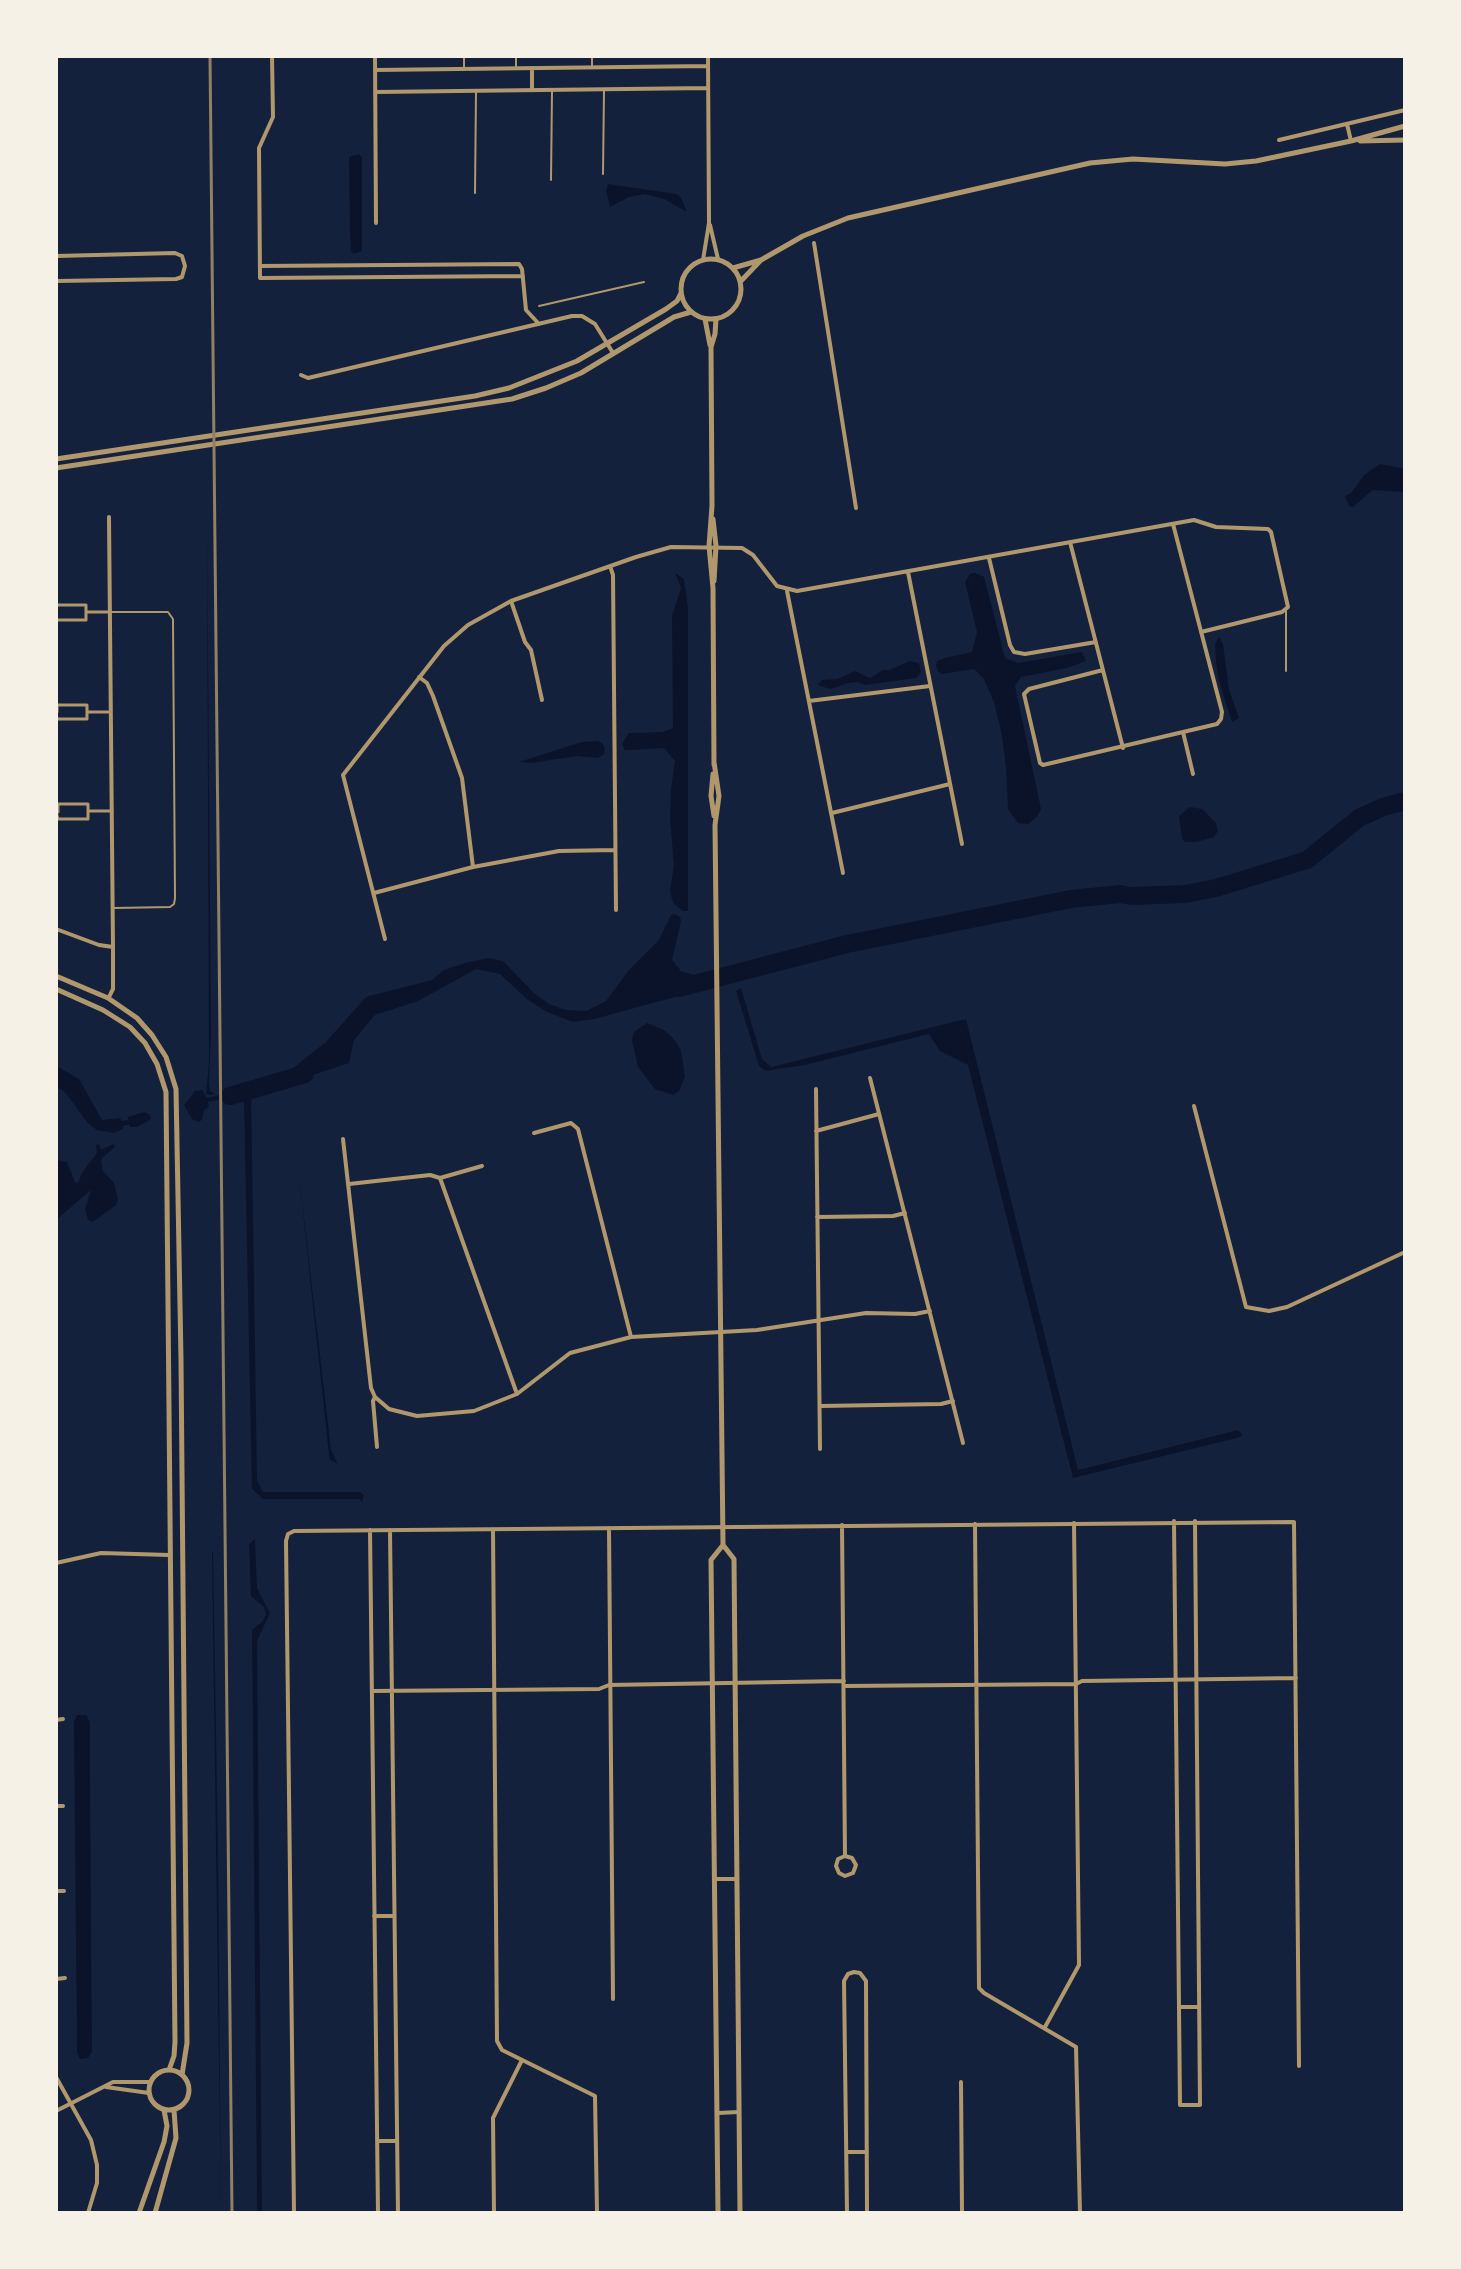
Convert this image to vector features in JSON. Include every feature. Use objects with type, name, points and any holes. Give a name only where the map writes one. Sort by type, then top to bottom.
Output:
[{"type":"street","points":[[272,56],[273,117],[259,148],[260,278],[523,276]]},
{"type":"street","points":[[375,56],[376,223]]},
{"type":"street","points":[[703,260],[709,223],[708,56]]},
{"type":"street","points":[[375,70],[708,66]]},
{"type":"street","points":[[532,68],[532,90]]},
{"type":"street","points":[[375,92],[708,88]]},
{"type":"street","points":[[1279,140],[1405,110]]},
{"type":"street","points":[[1347,124],[1351,141]]},
{"type":"street","points":[[733,268],[761,260],[803,236],[848,218],[1090,163],[1133,159],[1225,164],[1256,161],[1405,126]]},
{"type":"street","points":[[1351,141],[1405,140]]},
{"type":"street","points":[[709,223],[718,259]]},
{"type":"street","points":[[814,243],[856,508]]},
{"type":"street","points":[[56,256],[175,253],[182,256],[185,266],[182,277],[176,279],[56,281]]},
{"type":"street","points":[[56,459],[475,396],[543,376],[577,361],[669,308],[681,293],[683,276],[695,263],[718,259],[733,268],[740,282],[740,296],[734,308],[716,319],[705,319],[691,312],[681,293]]},
{"type":"street","points":[[740,282],[761,260]]},
{"type":"street","points":[[260,266],[519,264],[526,310],[539,324]]},
{"type":"street","points":[[56,468],[512,399],[546,388],[614,355],[674,317],[691,312]]},
{"type":"street","points":[[301,375],[308,378],[572,316],[582,316],[595,324],[614,355]]},
{"type":"street","points":[[705,319],[711,347],[712,506],[709,546],[713,588]]},
{"type":"street","points":[[711,347],[716,319]]},
{"type":"street","points":[[712,506],[716,546],[711,796],[715,825],[723,1545],[734,1559],[740,2213]]},
{"type":"street","points":[[103,1010],[113,989],[109,517]]},
{"type":"street","points":[[385,939],[343,775],[444,646],[468,625],[511,601],[671,547],[736,546],[747,550],[772,582],[787,591],[1194,520],[1216,527],[1268,529],[1288,600],[1286,610],[1201,632]]},
{"type":"street","points":[[1103,670],[1029,689],[1024,694],[1040,761],[1048,766],[1217,724],[1221,719],[1222,712],[1173,524]]},
{"type":"street","points":[[1070,542],[1123,748]]},
{"type":"street","points":[[989,557],[1014,652],[1025,654],[1096,642]]},
{"type":"street","points":[[610,566],[613,575],[616,910]]},
{"type":"street","points":[[908,572],[962,844]]},
{"type":"street","points":[[787,591],[843,873]]},
{"type":"street","points":[[511,601],[525,642],[531,650],[542,700]]},
{"type":"street","points":[[56,605],[86,605],[86,620],[56,620]]},
{"type":"street","points":[[86,612],[111,612]]},
{"type":"street","points":[[419,677],[427,683],[433,696],[462,778],[473,867]]},
{"type":"street","points":[[809,701],[930,686]]},
{"type":"street","points":[[57,705],[87,705],[87,719],[57,719],[56,712],[57,705]]},
{"type":"street","points":[[87,712],[112,712]]},
{"type":"street","points":[[1183,732],[1193,774]]},
{"type":"street","points":[[832,813],[950,784]]},
{"type":"street","points":[[58,804],[88,804],[88,819],[58,819],[57,812],[58,804]]},
{"type":"street","points":[[88,811],[112,811]]},
{"type":"street","points":[[374,893],[473,867],[559,851],[615,850]]},
{"type":"street","points":[[56,929],[113,947]]},
{"type":"street","points":[[56,976],[108,998],[137,1018],[166,1057],[176,1089],[187,2043],[182,2075]]},
{"type":"street","points":[[56,989],[103,1010],[130,1027],[145,1043],[157,1064],[166,1092],[175,2042],[169,2070]]},
{"type":"street","points":[[870,1078],[963,1443]]},
{"type":"street","points":[[816,1089],[820,1449]]},
{"type":"street","points":[[1194,1106],[1246,1307],[1269,1311],[1287,1307],[1405,1252]]},
{"type":"street","points":[[816,1131],[879,1114]]},
{"type":"street","points":[[534,1133],[571,1123],[578,1129],[631,1337]]},
{"type":"street","points":[[343,1139],[375,1397],[377,1447]]},
{"type":"street","points":[[440,1178],[482,1166]]},
{"type":"street","points":[[349,1184],[430,1175],[440,1178],[517,1394]]},
{"type":"street","points":[[817,1217],[893,1216],[905,1213]]},
{"type":"street","points":[[375,1397],[389,1409],[417,1416],[449,1415],[474,1411],[517,1394],[558,1359],[589,1346],[631,1337],[757,1330],[866,1313],[915,1314],[930,1311]]},
{"type":"street","points":[[819,1406],[941,1404],[953,1401]]},
{"type":"street","points":[[1174,1521],[1180,2105],[1200,2105],[1195,1521]]},
{"type":"street","points":[[294,2213],[286,1556],[288,1534],[294,1531],[1294,1522],[1299,2066]]},
{"type":"street","points":[[1045,2027],[1079,1965],[1074,1523]]},
{"type":"street","points":[[975,1524],[979,1988],[1072,2044],[1077,2053],[1080,2213]]},
{"type":"street","points":[[842,1525],[845,1856]]},
{"type":"street","points":[[609,1528],[613,1999]]},
{"type":"street","points":[[493,1529],[497,2041],[502,2050],[595,2096],[597,2213]]},
{"type":"street","points":[[370,1530],[378,2213]]},
{"type":"street","points":[[390,1530],[398,2213]]},
{"type":"street","points":[[718,2213],[711,1560],[723,1545]]},
{"type":"street","points":[[56,1563],[101,1553],[182,1555]]},
{"type":"street","points":[[372,1691],[599,1689],[609,1685],[1076,1684],[1082,1681],[1296,1678]]},
{"type":"street","points":[[56,1720],[63,1719]]},
{"type":"street","points":[[56,1806],[63,1806]]},
{"type":"street","points":[[845,1856],[852,1858],[856,1865],[849,1875],[841,1875],[836,1866],[838,1859],[845,1856]]},
{"type":"street","points":[[715,1879],[737,1879]]},
{"type":"street","points":[[56,1891],[64,1891]]},
{"type":"street","points":[[374,1916],[394,1916]]},
{"type":"street","points":[[847,2213],[844,1981],[848,1974],[854,1972],[860,1973],[866,1981],[867,2213]]},
{"type":"street","points":[[56,1979],[65,1978]]},
{"type":"street","points":[[1179,2007],[1198,2007]]},
{"type":"street","points":[[494,2213],[493,2118],[522,2060]]},
{"type":"street","points":[[169,2070],[182,2075],[188,2084],[188,2094],[183,2104],[174,2110],[164,2110],[155,2105],[149,2093],[150,2082],[158,2073],[169,2070]]},
{"type":"street","points":[[56,2077],[91,2140],[97,2165],[97,2183],[88,2213]]},
{"type":"street","points":[[56,2111],[123,2081],[150,2082]]},
{"type":"street","points":[[961,2082],[962,2213]]},
{"type":"street","points":[[104,2087],[149,2093]]},
{"type":"street","points":[[139,2213],[164,2142],[167,2126],[164,2110]]},
{"type":"street","points":[[155,2213],[176,2138],[174,2110]]},
{"type":"street","points":[[717,2113],[739,2112]]},
{"type":"street","points":[[377,2141],[397,2141]]},
{"type":"street","points":[[846,2152],[867,2152]]},
{"type":"lane","points":[[464,56],[464,69]]},
{"type":"lane","points":[[516,56],[516,68]]},
{"type":"lane","points":[[592,56],[592,67]]},
{"type":"lane","points":[[603,174],[604,89]]},
{"type":"lane","points":[[475,193],[476,90]]},
{"type":"lane","points":[[551,180],[552,90]]},
{"type":"lane","points":[[539,306],[644,282]]},
{"type":"lane","points":[[1286,610],[1286,671]]},
{"type":"lane","points":[[111,612],[168,612],[173,619],[175,868],[174,904],[170,907],[113,908]]},
{"type":"water","points":[[359,154],[362,157],[362,251],[354,254],[351,251],[350,232],[349,157]]},
{"type":"water","points":[[608,184],[677,194],[687,212],[664,199],[644,194],[629,197],[610,207],[606,191]]},
{"type":"water","points":[[1380,464],[1405,469],[1405,492],[1373,490],[1353,507],[1349,506],[1345,496],[1351,493],[1364,475]]},
{"type":"water","points":[[207,527],[211,1034],[209,1083],[210,1091],[215,1094],[210,1095],[206,1094],[209,1064]]},
{"type":"water","points":[[675,573],[684,579],[688,608],[688,911],[673,903],[670,891],[674,865],[670,819],[675,761],[664,748],[625,750],[622,744],[629,733],[663,732],[673,728],[672,616],[681,588]]},
{"type":"water","points":[[970,574],[984,577],[1005,658],[1018,663],[1082,652],[1086,661],[1021,677],[1015,686],[1041,809],[1028,824],[1018,823],[1008,809],[1002,736],[994,702],[984,679],[974,669],[942,674],[936,666],[937,661],[972,652],[977,632],[965,582]]},
{"type":"water","points":[[1219,637],[1223,644],[1229,690],[1239,718],[1232,722],[1216,662],[1215,644]]},
{"type":"water","points":[[910,661],[919,663],[921,672],[916,678],[865,685],[848,683],[830,689],[818,685],[822,680],[837,679],[855,671],[870,678]]},
{"type":"water","points":[[598,741],[605,749],[598,758],[577,756],[519,762],[582,742]]},
{"type":"water","points":[[1190,807],[1202,809],[1216,823],[1218,831],[1214,837],[1196,842],[1182,839],[1179,816]]},
{"type":"water","points":[[674,914],[681,921],[672,960],[681,971],[704,978],[701,990],[573,1022],[547,1012],[528,1000],[500,974],[476,969],[418,1001],[375,1015],[354,1040],[349,1063],[285,1084],[283,1076],[326,1042],[366,997],[432,980],[444,970],[465,963],[489,958],[503,961],[549,1004],[566,1010],[586,1011],[606,1001],[628,971],[659,940]]},
{"type":"water","points":[[741,988],[762,1059],[771,1067],[966,1019],[1078,1470],[1238,1430],[1241,1437],[1073,1478],[968,1065],[940,1051],[929,1034],[805,1065],[766,1071],[759,1066],[736,991]]},
{"type":"water","points":[[647,1023],[664,1030],[681,1050],[685,1077],[679,1091],[673,1095],[655,1089],[638,1067],[632,1040],[634,1032]]},
{"type":"water","points":[[56,1066],[79,1079],[102,1120],[128,1120],[128,1117],[144,1112],[151,1119],[137,1127],[130,1127],[129,1124],[123,1126],[123,1129],[113,1133],[97,1130],[64,1091],[56,1087]]},
{"type":"water","points":[[251,1087],[257,1481],[263,1492],[360,1492],[364,1495],[362,1502],[359,1499],[263,1499],[252,1489],[244,1101],[237,1096],[208,1102],[209,1107],[198,1122],[192,1119],[184,1105],[195,1091],[202,1090],[207,1098]]},
{"type":"water","points":[[99,1144],[101,1150],[113,1144],[115,1147],[101,1162],[103,1171],[114,1183],[118,1199],[116,1205],[93,1222],[88,1220],[85,1209],[91,1190],[56,1220],[56,1160],[67,1162],[78,1183],[97,1153],[96,1145]]},
{"type":"water","points":[[299,1175],[331,1450],[338,1464],[330,1460],[329,1455]]},
{"type":"water","points":[[255,1539],[257,1588],[270,1613],[257,1641],[262,2213],[258,2213],[257,2205],[252,1630],[266,1614],[264,1607],[251,1596],[249,1544]]},
{"type":"water","points":[[212,1552],[218,1854],[221,2213]]},
{"type":"water","points":[[77,1715],[86,1715],[90,1722],[92,2052],[88,2058],[80,2059],[77,2052],[74,1722]]},
{"type":"waterway","points":[[679,988],[847,944],[1071,899],[1120,894],[1185,894],[1216,888],[1307,860],[1359,818],[1405,801]]},
{"type":"waterway","points":[[230,1096],[305,1074]]},
{"type":"railway","points":[[210,56],[232,2213]]}]
